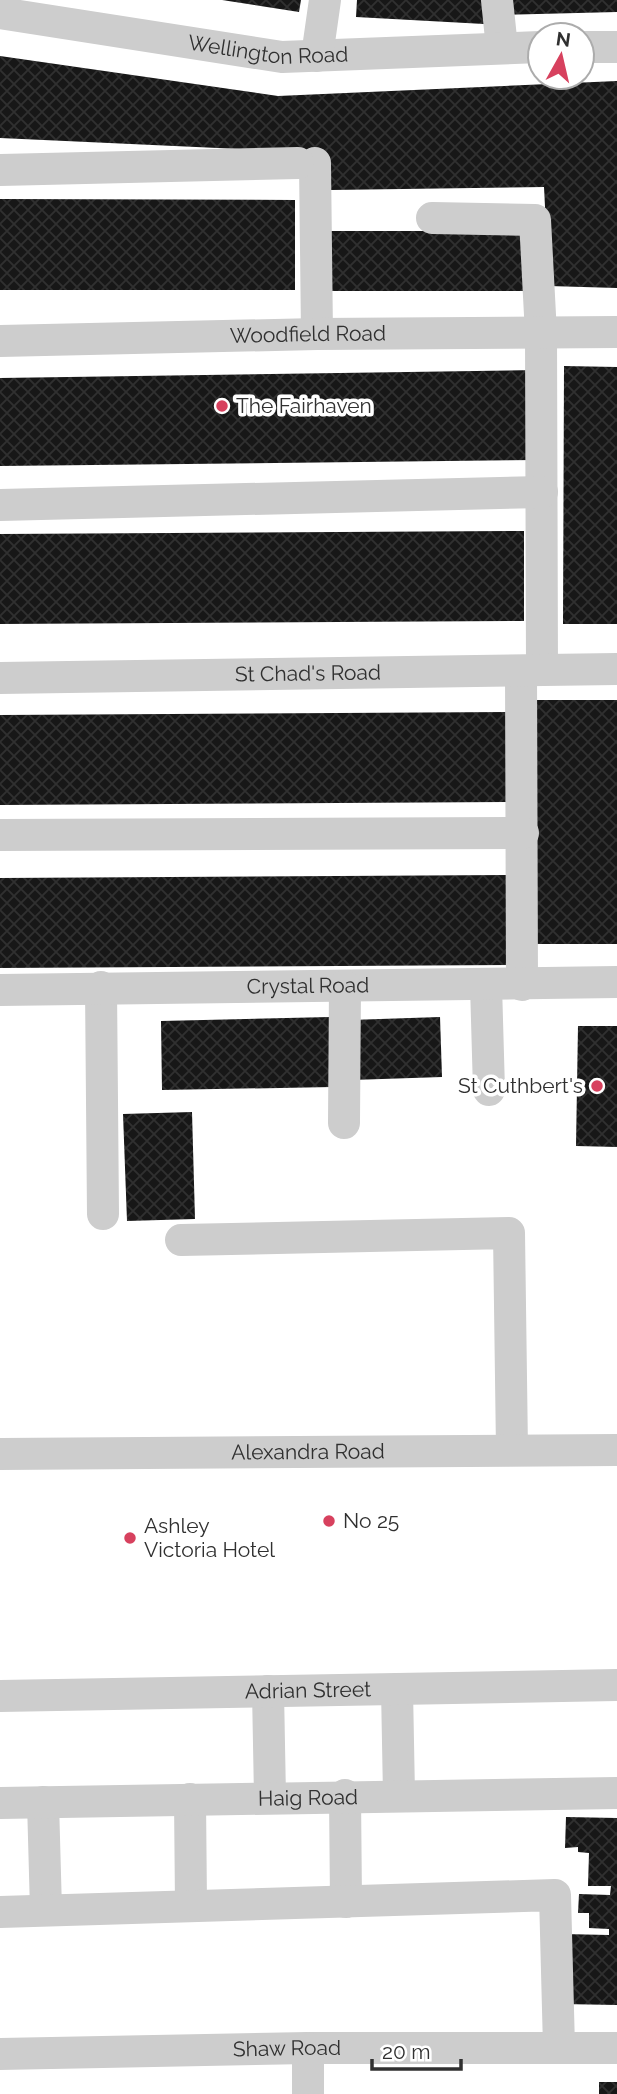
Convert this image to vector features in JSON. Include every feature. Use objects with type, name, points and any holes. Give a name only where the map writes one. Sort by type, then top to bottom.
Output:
[{"type":"street","points":[[317,56],[325,0]]},
{"type":"street","points":[[497,0],[502,48]]},
{"type":"street","name":"Wellington Road","points":[[0,13],[282,57],[526,47]]},
{"type":"street","points":[[596,47],[617,47]]},
{"type":"street","points":[[0,170],[306,163],[317,334]]},
{"type":"street","points":[[432,218],[535,220],[541,334],[542,492],[523,834],[522,985]]},
{"type":"street","name":"Woodfield Road","points":[[0,341],[317,334],[617,332]]},
{"type":"street","points":[[0,505],[542,492]]},
{"type":"street","name":"St Chad's Road","points":[[0,678],[617,669]]},
{"type":"street","points":[[0,835],[523,834]]},
{"type":"street","name":"Crystal Road","points":[[0,990],[617,982]]},
{"type":"street","points":[[486,985],[489,1090]]},
{"type":"street","points":[[344,1123],[345,986]]},
{"type":"street","points":[[101,987],[103,1214]]},
{"type":"street","points":[[181,1240],[509,1233],[512,1450]]},
{"type":"street","name":"Alexandra Road","points":[[0,1454],[617,1450]]},
{"type":"street","name":"Adrian Street","points":[[0,1696],[617,1685]]},
{"type":"street","points":[[397,1689],[399,1795]]},
{"type":"street","points":[[268,1691],[270,1797]]},
{"type":"street","name":"Haig Road","points":[[0,1803],[617,1793]]},
{"type":"street","points":[[345,1796],[346,1902]]},
{"type":"street","points":[[190,1799],[191,1906]]},
{"type":"street","points":[[43,1802],[46,1910]]},
{"type":"street","points":[[0,1912],[555,1895],[559,2047]]},
{"type":"street","points":[[308,2094],[309,2048]]},
{"type":"street","name":"Shaw Road","points":[[0,2054],[309,2048],[617,2048]]},
{"type":"building","points":[[222,0],[301,0],[299,12]]},
{"type":"building","points":[[357,0],[485,0],[484,24],[356,17]]},
{"type":"building","points":[[503,0],[617,0],[617,12],[503,15]]},
{"type":"building","points":[[0,56],[278,96],[526,85],[526,91],[596,91],[596,82],[617,81],[617,288],[549,286],[544,187],[331,190],[327,153],[0,138]]},
{"type":"building","points":[[0,199],[295,200],[295,290],[0,290]]},
{"type":"building","points":[[327,231],[526,231],[526,291],[327,291]]},
{"type":"building","points":[[564,366],[617,367],[617,624],[563,624]]},
{"type":"building","points":[[536,370],[537,460],[0,466],[0,378]]},
{"type":"building","points":[[524,531],[524,621],[0,624],[0,534]]},
{"type":"building","points":[[536,700],[617,700],[617,944],[534,944]]},
{"type":"building","points":[[507,712],[507,802],[0,805],[0,715]]},
{"type":"building","points":[[508,875],[509,965],[0,968],[0,878]]},
{"type":"building","points":[[330,1017],[332,1087],[162,1090],[161,1021]]},
{"type":"building","points":[[440,1017],[442,1077],[352,1080],[350,1020]]},
{"type":"building","name":"St Cuthbert's","points":[[578,1026],[617,1026],[617,1147],[576,1146]]},
{"type":"building","points":[[192,1112],[195,1219],[127,1221],[123,1114]]},
{"type":"building","points":[[566,1817],[617,1818],[617,2005],[561,2004],[563,1934],[609,1935],[609,1929],[589,1928],[589,1913],[578,1913],[579,1894],[610,1895],[611,1886],[588,1886],[589,1853],[578,1852],[578,1847],[565,1848]]},
{"type":"building","points":[[599,2082],[617,2082],[617,2094],[599,2094]]},
{"type":"place","name":"The Fairhaven","points":[[222,406]]},
{"type":"place","name":"St Cuthbert's","points":[[597,1086]]},
{"type":"place","name":"No 25","points":[[329,1521]]},
{"type":"place","name":"Ashley Victoria Hotel","points":[[130,1538]]}]
